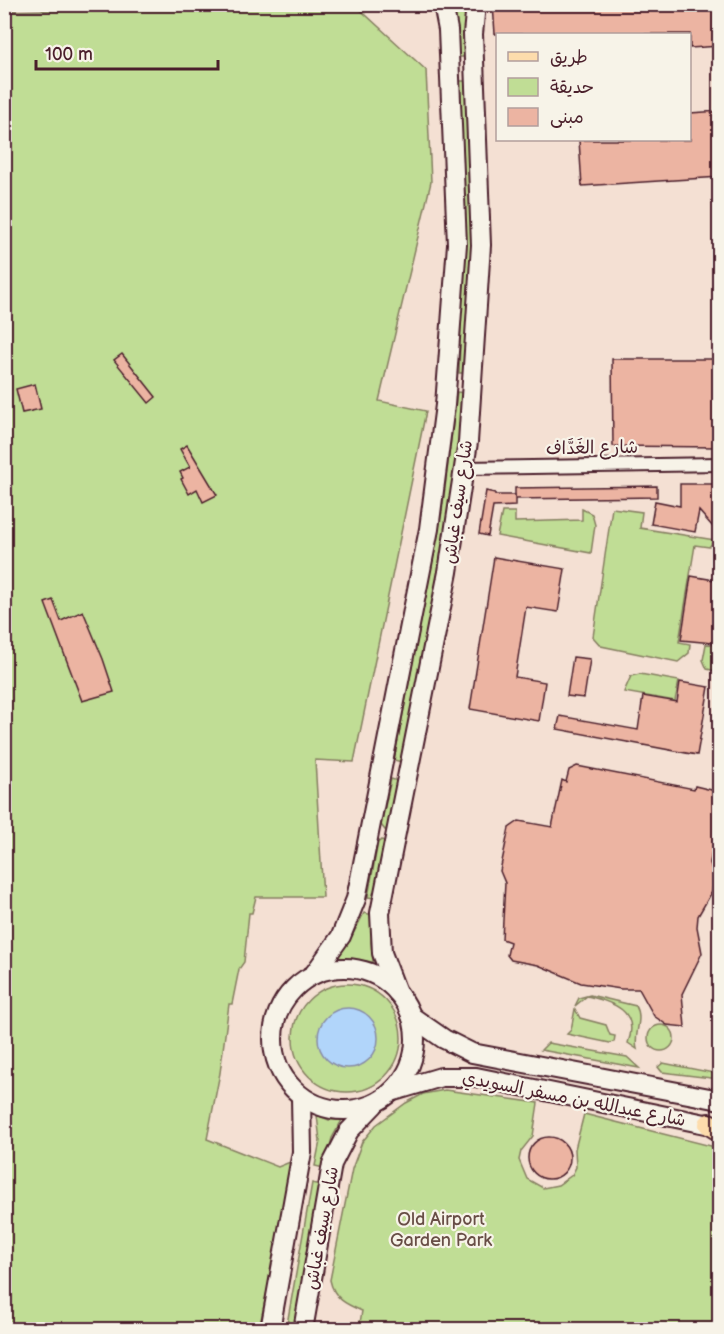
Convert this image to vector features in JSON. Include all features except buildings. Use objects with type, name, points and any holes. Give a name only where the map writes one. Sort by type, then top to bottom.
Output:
[{"type":"street","name":"شارع سيف غباش","points":[[314,974],[335,946],[350,917],[371,824],[430,519],[442,436],[455,302],[457,225],[448,30],[443,4]]},
{"type":"street","name":"شارع سيف غباش","points":[[396,992],[386,967],[380,926],[397,825],[448,572],[465,468],[477,342],[481,245],[473,34],[476,4]]},
{"type":"street","name":"شارع الغَدَّاف","points":[[465,468],[720,464]]},
{"type":"street","points":[[371,824],[382,835],[397,825]]},
{"type":"street","points":[[352,968],[376,976],[396,992],[411,1016],[415,1050],[408,1072],[394,1091],[375,1104],[339,1110],[301,1097],[284,1078],[278,1066],[273,1041],[274,1029],[282,1004],[289,994],[314,974],[326,970],[352,968]]},
{"type":"street","name":"شارع عبدالله بن مسفر السويدي","points":[[411,1016],[444,1039],[472,1053],[720,1100]]},
{"type":"street","name":"شارع عبدالله بن مسفر السويدي","points":[[394,1091],[441,1077],[476,1077],[716,1127]]},
{"type":"street","name":"شارع سيف غباش","points":[[270,1329],[302,1152],[301,1097]]},
{"type":"street","name":"شارع سيف غباش","points":[[303,1329],[332,1164],[349,1131],[375,1104]]},
{"type":"green space","points":[[355,5],[426,70],[431,182],[379,401],[426,411],[354,762],[315,760],[323,897],[256,897],[252,913],[249,913],[244,962],[239,969],[232,1004],[229,1004],[220,1073],[207,1139],[278,1167],[295,1160],[259,1329],[5,1329],[4,11]]},
{"type":"green space","points":[[454,5],[467,5],[468,57],[458,57]]},
{"type":"green space","points":[[460,81],[468,81],[473,226],[467,373],[459,373],[465,220]]},
{"type":"green space","points":[[457,392],[465,393],[447,526],[402,762],[394,760],[442,512]]},
{"type":"green space","points":[[612,508],[642,512],[640,528],[715,540],[709,547],[695,545],[679,642],[690,644],[689,653],[678,662],[601,646],[593,637]]},
{"type":"green space","points":[[582,509],[592,514],[595,525],[591,553],[497,536],[502,512],[515,512],[515,522],[582,520]]},
{"type":"green space","points":[[719,619],[717,671],[707,669],[703,660],[706,644],[715,645]]},
{"type":"green space","points":[[640,674],[679,681],[675,701],[624,692],[631,676]]},
{"type":"green space","points":[[391,779],[398,781],[389,828],[385,830],[381,825]]},
{"type":"green space","points":[[382,840],[386,843],[375,898],[368,897],[378,842]]},
{"type":"green space","points":[[364,913],[374,915],[371,942],[373,962],[335,957],[352,936]]},
{"type":"green space","points":[[347,984],[368,988],[385,1000],[397,1017],[401,1038],[397,1059],[385,1076],[368,1088],[347,1092],[326,1088],[309,1076],[297,1059],[293,1038],[297,1017],[309,1000],[326,988]]},
{"type":"green space","points":[[590,995],[636,1006],[639,1016],[637,1049],[628,1043],[631,1032],[627,1016],[615,1005],[587,996],[575,1006],[579,998]]},
{"type":"green space","points":[[575,1009],[580,1018],[606,1025],[610,1035],[615,1036],[614,1042],[567,1034],[571,1030]]},
{"type":"green space","points":[[661,1025],[670,1029],[674,1038],[670,1047],[661,1051],[652,1047],[648,1038],[652,1029]]},
{"type":"green space","points":[[548,1043],[627,1057],[639,1068],[541,1050]]},
{"type":"green space","points":[[663,1063],[719,1074],[719,1079],[662,1072],[658,1067]]},
{"type":"green space","name":"Old Airport Garden Park","points":[[445,1090],[538,1103],[533,1136],[521,1151],[519,1160],[527,1179],[543,1188],[558,1185],[572,1175],[576,1167],[575,1149],[584,1114],[719,1148],[719,1329],[359,1329],[362,1311],[338,1296],[330,1280],[352,1169],[362,1142],[376,1125],[406,1103],[423,1094]]},
{"type":"green space","points":[[317,1115],[329,1120],[342,1120],[332,1138],[324,1168],[315,1166],[320,1141]]},
{"type":"green space","points":[[312,1183],[320,1185],[294,1329],[286,1330]]},
{"type":"water","points":[[348,1008],[365,1013],[373,1021],[378,1038],[373,1055],[365,1063],[348,1068],[331,1063],[323,1055],[318,1038],[323,1021],[331,1013]]}]
